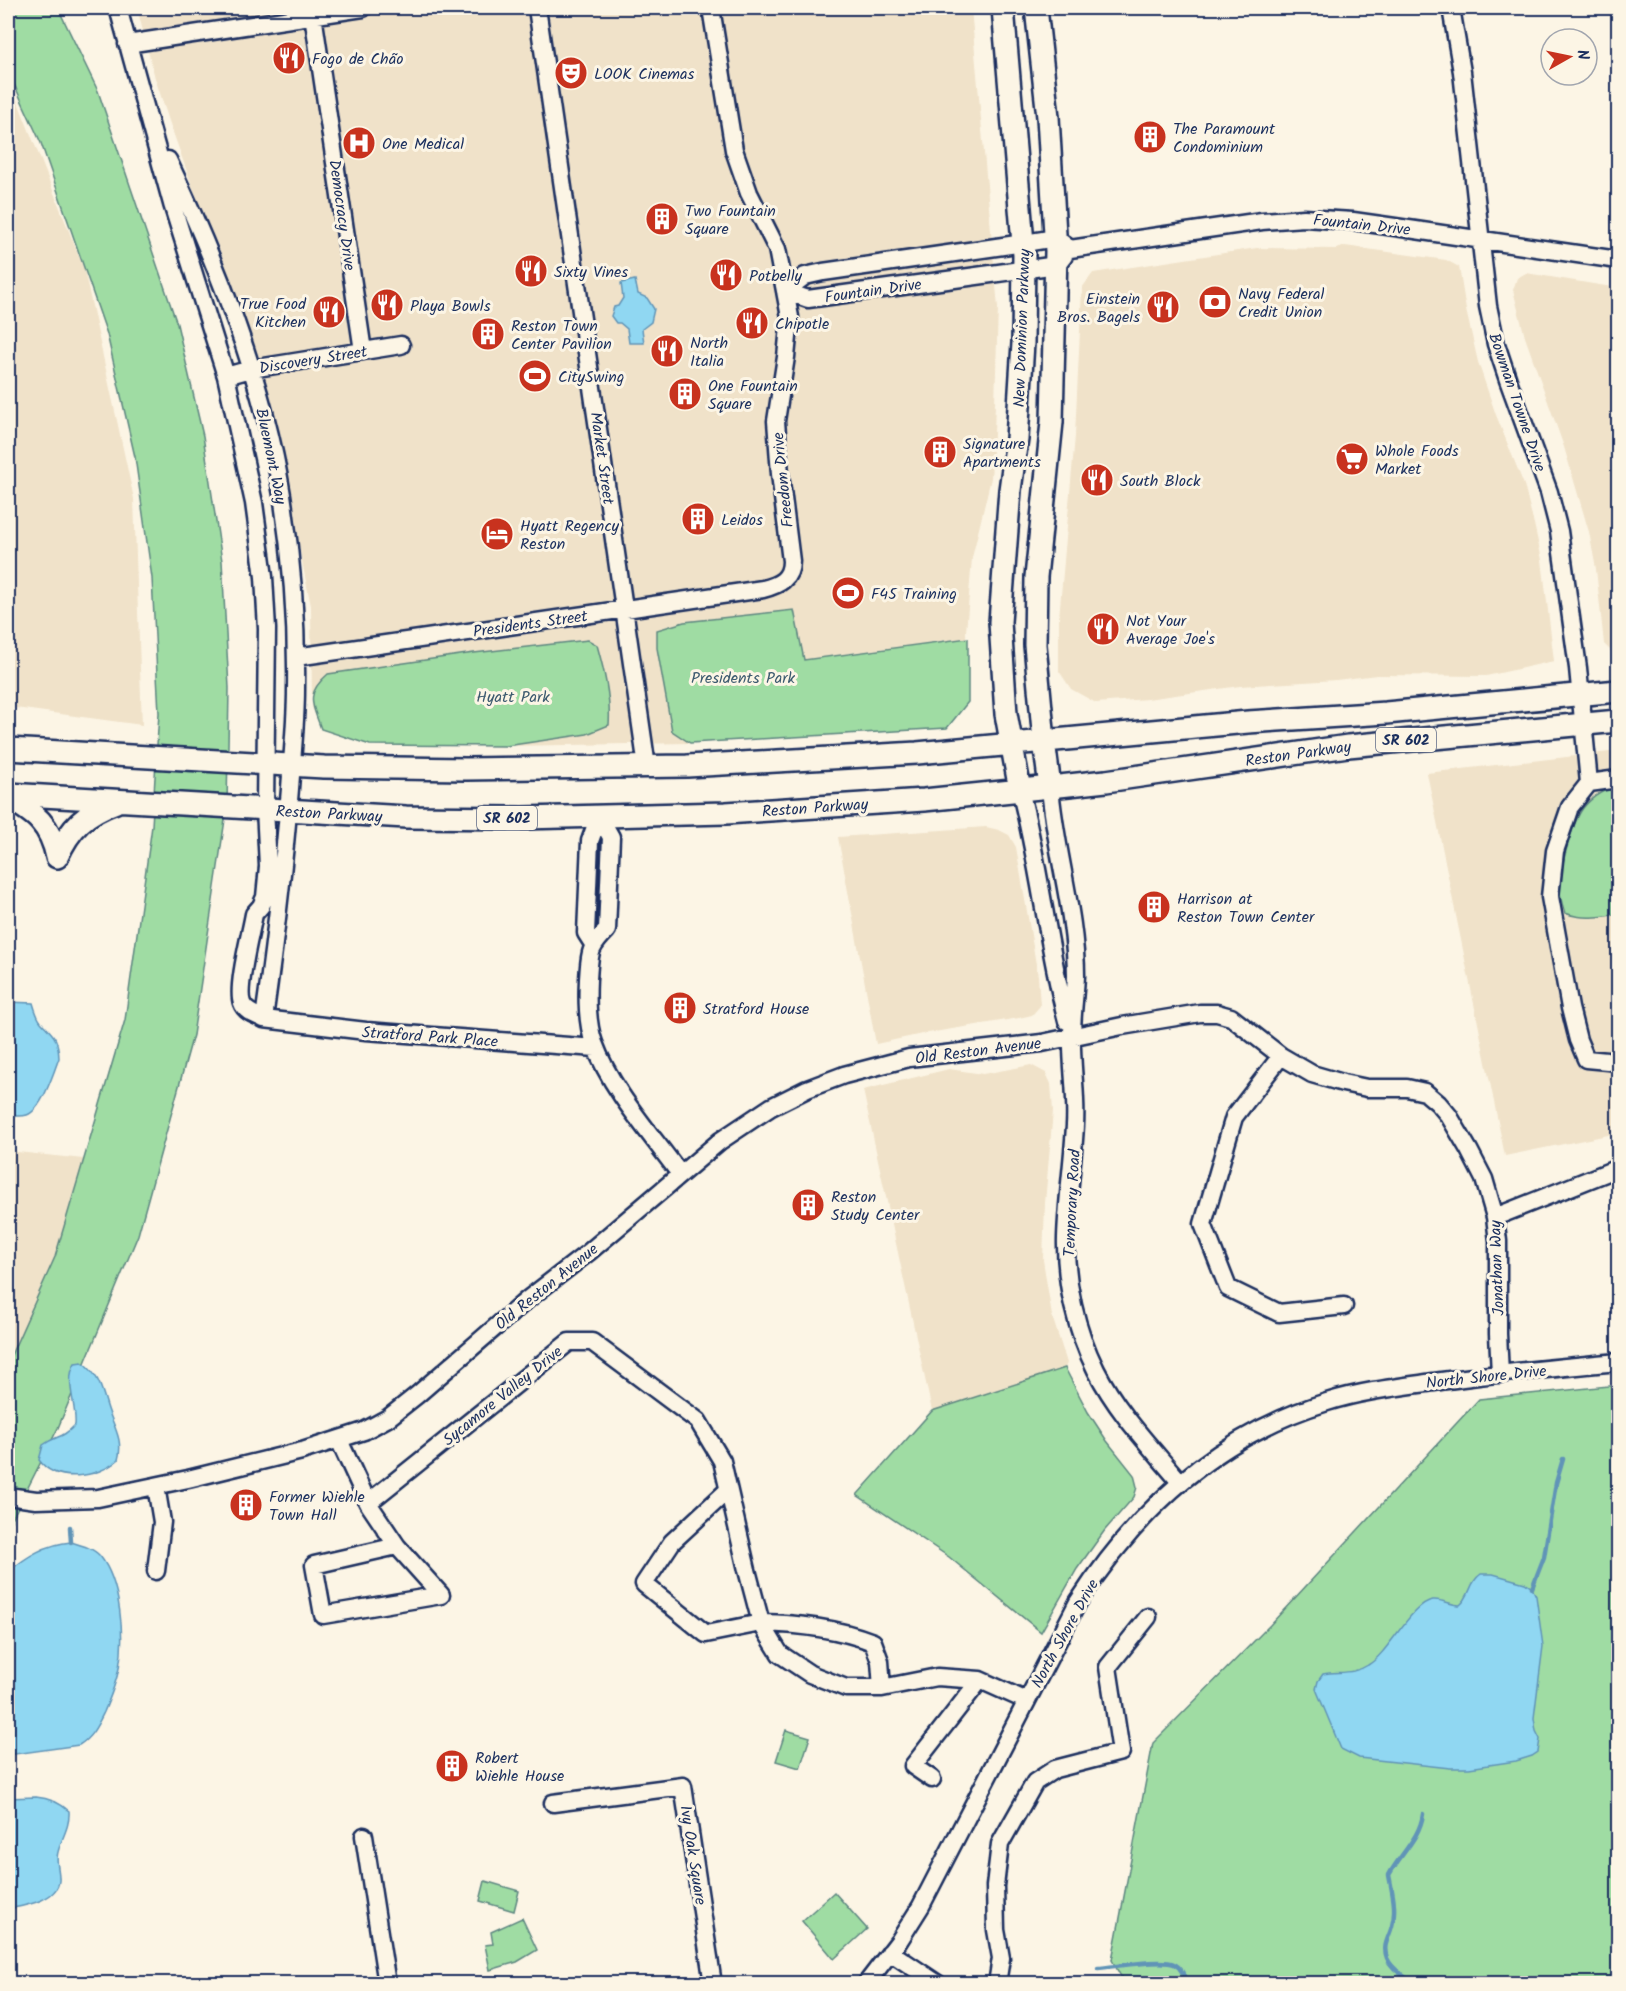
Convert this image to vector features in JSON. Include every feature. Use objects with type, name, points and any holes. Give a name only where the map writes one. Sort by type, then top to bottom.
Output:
[{"type":"main road","name":"New Dominion Parkway","points":[[1003,8],[1024,243],[1024,269],[1023,343],[1017,439],[1010,490],[1000,622],[1004,692],[1020,790]]},
{"type":"main road","name":"New Dominion Parkway","points":[[1035,8],[1061,251],[1052,422],[1036,577],[1035,645],[1050,787]]},
{"type":"main road","name":"Reston Parkway","points":[[8,748],[292,765],[466,769],[647,766],[916,753],[1618,691]]},
{"type":"main road","name":"Reston Parkway","points":[[8,796],[406,817],[523,818],[726,813],[924,800],[1106,781],[1348,746],[1618,721]]},
{"type":"main road","points":[[8,796],[37,815],[50,832],[57,857],[64,843],[84,818],[98,808],[126,801]]},
{"type":"street","name":"Bluemont Way","points":[[118,8],[172,204],[226,376],[254,503],[264,577],[267,628],[265,809]]},
{"type":"street","points":[[127,44],[313,11],[363,8]]},
{"type":"street","name":"Market Street","points":[[537,8],[647,766]]},
{"type":"street","name":"Freedom Drive","points":[[711,8],[734,150],[750,193],[777,249],[790,327],[776,422],[778,461],[791,567],[783,582],[763,589]]},
{"type":"street","name":"Bowman Towne Drive","points":[[1451,8],[1462,72],[1488,306],[1508,380],[1549,492],[1559,531],[1581,695],[1589,783]]},
{"type":"street","name":"Democracy Drive","points":[[313,11],[363,351]]},
{"type":"street","name":"Bluemont Way","points":[[150,121],[188,201],[242,341],[272,444],[282,493],[293,589],[296,657],[289,811]]},
{"type":"street","name":"Fountain Drive","points":[[785,291],[808,299],[1024,269],[1061,251],[1262,221],[1304,218],[1353,221],[1618,260]]},
{"type":"street","name":"Fountain Drive","points":[[785,291],[805,276],[823,272],[1024,243],[1061,251]]},
{"type":"street","name":"Discovery Street","points":[[226,376],[251,369],[401,345]]},
{"type":"street","name":"Presidents Street","points":[[296,657],[763,589]]},
{"type":"street","points":[[1618,779],[1589,783],[1570,807],[1555,851],[1550,897],[1578,1040],[1586,1059],[1618,1062]]},
{"type":"street","name":"Temporary Road","points":[[1050,787],[1075,964],[1071,1036]]},
{"type":"street","name":"Temporary Road","points":[[1020,790],[1071,1036],[1075,1082],[1075,1125],[1066,1239],[1073,1306],[1082,1338],[1095,1369],[1111,1396],[1128,1421],[1180,1482]]},
{"type":"street","points":[[265,809],[268,866],[265,897],[254,914],[240,991],[242,1004],[250,1013],[264,1019],[289,811]]},
{"type":"street","points":[[599,816],[590,841],[586,933],[593,944],[587,999],[593,1040],[618,1090],[680,1174]]},
{"type":"street","name":"Jonathan Way","points":[[1071,1036],[1170,1017],[1217,1013],[1231,1017],[1281,1056],[1312,1074],[1367,1088],[1407,1088],[1425,1092],[1449,1116],[1469,1150],[1484,1179],[1495,1217],[1498,1241],[1497,1334],[1500,1374]]},
{"type":"street","name":"Stratford Park Place","points":[[264,1019],[366,1031],[596,1048]]},
{"type":"street","name":"Old Reston Avenue","points":[[8,1496],[36,1500],[98,1498],[156,1486],[339,1440],[364,1431],[388,1418],[410,1401],[528,1299],[589,1252],[720,1141],[771,1107],[807,1089],[844,1075],[909,1058],[1042,1043],[1071,1036]]},
{"type":"street","points":[[1281,1056],[1234,1117],[1203,1224],[1228,1288],[1279,1313],[1344,1306]]},
{"type":"street","points":[[1495,1217],[1618,1168]]},
{"type":"street","name":"Sycamore Valley Drive","points":[[368,1503],[569,1342],[592,1342],[698,1421],[722,1461],[761,1623],[780,1654],[810,1674],[846,1688],[882,1688],[937,1677],[980,1680],[1027,1701]]},
{"type":"street","name":"North Shore Drive","points":[[866,1983],[891,1952],[921,1906],[1078,1602],[1128,1533],[1180,1482],[1212,1458],[1248,1436],[1325,1402],[1385,1388],[1618,1362]]},
{"type":"street","points":[[339,1440],[368,1503],[398,1546],[441,1595],[323,1615],[314,1565],[398,1546]]},
{"type":"street","points":[[156,1486],[162,1522],[156,1570]]},
{"type":"street","points":[[728,1490],[672,1542],[644,1584],[706,1634],[761,1623],[800,1624],[848,1632],[873,1642],[880,1661],[882,1688]]},
{"type":"street","points":[[997,1983],[1001,1958],[996,1930],[995,1886],[1000,1844],[1035,1782],[1056,1769],[1121,1752],[1108,1667],[1148,1617]]},
{"type":"street","points":[[932,1779],[913,1766],[980,1680]]},
{"type":"street","name":"Ivy Oak Square","points":[[553,1803],[683,1786],[714,1983]]},
{"type":"street","points":[[364,1836],[387,1983]]},
{"type":"street","points":[[891,1952],[938,1983]]},
{"type":"shaded area","points":[[137,8],[971,8],[998,308],[994,435],[991,478],[972,558],[966,632],[968,702],[947,728],[690,743],[506,746],[370,745],[321,729],[312,707],[311,606],[271,408],[219,249],[196,197],[169,121]]},
{"type":"shaded area","points":[[8,77],[84,269],[134,499],[142,725],[8,707]]},
{"type":"shaded area","points":[[1345,246],[1446,260],[1459,267],[1478,362],[1524,485],[1534,524],[1542,560],[1554,661],[1486,676],[1377,675],[1240,686],[1147,699],[1096,703],[1071,689],[1059,671],[1059,618],[1075,436],[1082,288],[1093,273],[1257,248],[1337,249]]},
{"type":"shaded area","points":[[1526,273],[1618,288],[1618,656],[1604,644],[1596,569],[1589,532],[1564,447],[1525,337],[1513,290],[1517,278]]},
{"type":"shaded area","points":[[1618,751],[1618,1133],[1505,1156],[1427,773]]},
{"type":"shaded area","points":[[986,827],[1009,835],[1016,847],[1038,976],[1040,1006],[1032,1015],[876,1044],[838,837]]},
{"type":"shaded area","points":[[1031,1065],[1046,1073],[1051,1084],[1053,1111],[1045,1203],[1043,1260],[1052,1316],[1067,1363],[1065,1368],[932,1411],[863,1090],[949,1069],[983,1074]]},
{"type":"shaded area","points":[[8,1151],[93,1160],[8,1382]]},
{"type":"green space","points":[[8,8],[58,8],[98,91],[177,324],[203,436],[222,561],[229,688],[227,806],[193,1035],[138,1235],[58,1428],[8,1527],[8,1362],[55,1257],[125,1020],[152,826],[159,713],[152,578],[135,457],[107,334],[41,143],[8,71]]},
{"type":"green space","name":"Presidents Park","points":[[794,610],[804,660],[968,638],[968,702],[947,728],[690,743],[672,731],[657,648],[657,630],[684,622]]},
{"type":"green space","name":"Hyatt Park","points":[[588,640],[597,645],[602,664],[609,705],[609,725],[587,734],[506,746],[370,745],[321,729],[313,705],[313,693],[328,674],[474,653]]},
{"type":"green space","points":[[1618,787],[1618,914],[1585,917],[1565,913],[1560,894],[1561,875],[1574,825],[1590,800]]},
{"type":"green space","points":[[1065,1368],[1088,1412],[1134,1475],[1137,1487],[1134,1497],[1105,1530],[1077,1569],[1041,1632],[949,1557],[857,1495],[932,1411]]},
{"type":"green space","points":[[1618,1385],[1618,1983],[1125,1984],[1112,1960],[1153,1743],[1270,1625],[1479,1399]]},
{"type":"green space","points":[[786,1730],[810,1737],[800,1768],[776,1761]]},
{"type":"green space","points":[[485,1881],[519,1891],[514,1911],[480,1901]]},
{"type":"green space","points":[[834,1892],[867,1929],[834,1959],[802,1921]]},
{"type":"green space","points":[[522,1918],[537,1950],[517,1962],[490,1970],[485,1945],[493,1944],[491,1932]]},
{"type":"water","points":[[635,280],[638,294],[647,298],[654,309],[651,322],[642,329],[644,343],[629,343],[627,329],[620,323],[616,323],[611,316],[614,307],[618,306],[623,298],[621,283]]},
{"type":"water","points":[[8,1002],[33,1003],[40,1020],[58,1045],[59,1058],[51,1081],[38,1106],[32,1112],[22,1116],[8,1115]]},
{"type":"water","points":[[82,1362],[96,1377],[101,1387],[120,1446],[118,1460],[110,1466],[89,1474],[66,1475],[46,1468],[39,1460],[43,1445],[66,1433],[75,1425],[71,1377],[75,1363]]},
{"type":"water","points":[[71,1542],[97,1553],[113,1580],[120,1610],[122,1641],[116,1680],[99,1722],[84,1742],[79,1745],[8,1755],[8,1572],[37,1552],[53,1545]]},
{"type":"water","points":[[1481,1574],[1493,1574],[1525,1583],[1532,1588],[1536,1596],[1543,1646],[1534,1718],[1540,1739],[1538,1752],[1516,1761],[1469,1768],[1450,1768],[1359,1758],[1341,1749],[1316,1689],[1323,1674],[1351,1671],[1368,1665],[1384,1650],[1417,1609],[1433,1600],[1460,1605],[1474,1581]]},
{"type":"water","points":[[36,1797],[54,1801],[69,1811],[67,1827],[57,1856],[59,1881],[57,1888],[46,1898],[8,1909],[8,1798]]},
{"type":"waterway","points":[[1532,1588],[1544,1557],[1556,1483],[1563,1459]]},
{"type":"waterway","points":[[70,1527],[71,1542]]},
{"type":"waterway","points":[[1413,1984],[1398,1972],[1387,1958],[1386,1945],[1394,1913],[1389,1875],[1418,1831],[1423,1814]]},
{"type":"waterway","points":[[1098,1968],[1168,1962],[1179,1968],[1187,1984]]},
{"type":"place","name":"Fogo de Chão","points":[[289,58]]},
{"type":"place","name":"LOOK Cinemas","points":[[571,73]]},
{"type":"place","name":"The Paramount Condominium","points":[[1150,137]]},
{"type":"place","name":"One Medical","points":[[359,143]]},
{"type":"place","name":"Two Fountain Square","points":[[662,219]]},
{"type":"place","name":"Sixty Vines","points":[[531,271]]},
{"type":"place","name":"Potbelly","points":[[726,275]]},
{"type":"place","name":"Navy Federal Credit Union","points":[[1215,302]]},
{"type":"place","name":"Playa Bowls","points":[[387,305]]},
{"type":"place","name":"Einstein Bros. Bagels","points":[[1163,307]]},
{"type":"place","name":"True Food Kitchen","points":[[329,312]]},
{"type":"place","name":"Chipotle","points":[[752,323]]},
{"type":"place","name":"Reston Town Center Pavilion","points":[[488,334]]},
{"type":"place","name":"North Italia","points":[[667,351]]},
{"type":"place","name":"CitySwing","points":[[535,376]]},
{"type":"place","name":"One Fountain Square","points":[[685,394]]},
{"type":"place","name":"Signature Apartments","points":[[940,452]]},
{"type":"place","name":"Whole Foods Market","points":[[1352,459]]},
{"type":"place","name":"South Block","points":[[1097,480]]},
{"type":"place","name":"Leidos","points":[[698,519]]},
{"type":"place","name":"Hyatt Regency Reston","points":[[497,534]]},
{"type":"place","name":"F45 Training","points":[[848,593]]},
{"type":"place","name":"Not Your Average Joe's","points":[[1103,629]]},
{"type":"place","name":"Harrison at Reston Town Center","points":[[1154,907]]},
{"type":"place","name":"Stratford House","points":[[680,1008]]},
{"type":"place","name":"Reston Study Center","points":[[808,1205]]},
{"type":"place","name":"Former Wiehle Town Hall","points":[[246,1505]]},
{"type":"place","name":"Robert Wiehle House","points":[[452,1766]]}]
